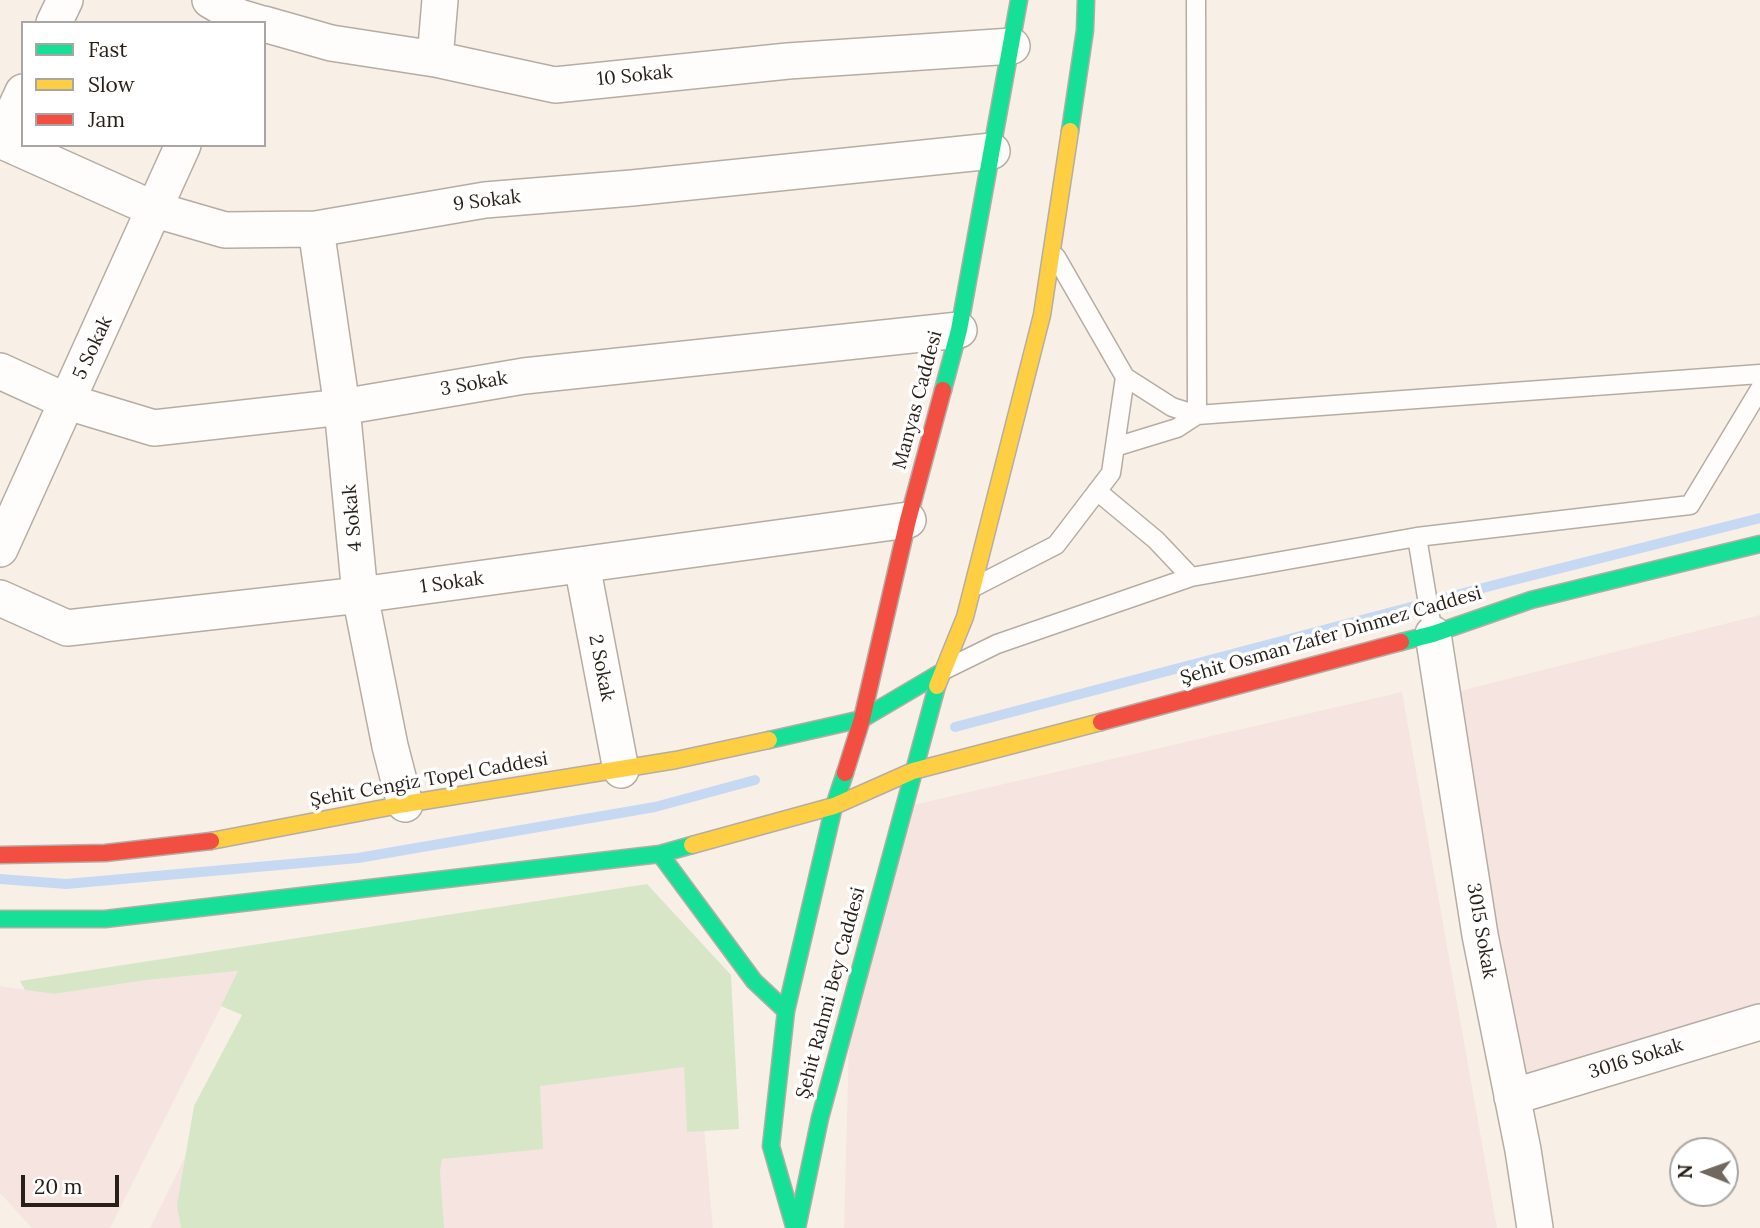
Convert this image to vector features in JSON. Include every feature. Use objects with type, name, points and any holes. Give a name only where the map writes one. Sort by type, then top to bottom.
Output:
[{"type":"main road","name":"Manyas Caddesi","points":[[834,806],[862,719],[908,520],[958,330],[1019,0]]},
{"type":"main road","points":[[913,771],[940,673],[965,617],[1042,314],[1085,30],[1086,0]]},
{"type":"main road","name":"Şehit Osman Zafer Dinmez Caddesi","points":[[834,806],[913,771],[1433,634],[1531,600],[1760,544]]},
{"type":"main road","name":"Şehit Cengiz Topel Caddesi","points":[[0,855],[106,853],[192,845],[405,804],[621,770],[862,719],[940,673]]},
{"type":"main road","name":"Şehit Rahmi Bey Caddesi","points":[[796,1228],[820,1118],[913,771]]},
{"type":"main road","points":[[0,919],[105,919],[660,854],[834,806]]},
{"type":"main road","name":"Şehit Rahmi Bey Caddesi","points":[[796,1228],[771,1146],[786,1011],[834,806]]},
{"type":"main road","points":[[660,854],[754,981],[786,1011]]},
{"type":"street","points":[[55,21],[65,0]]},
{"type":"street","points":[[435,58],[440,0]]},
{"type":"street","name":"10 Sokak","points":[[266,24],[331,43],[435,58],[555,85],[788,61],[1012,46]]},
{"type":"street","points":[[0,140],[21,96]]},
{"type":"street","name":"9 Sokak","points":[[0,140],[156,210],[225,230],[316,229],[485,200],[632,188],[992,151]]},
{"type":"street","name":"5 Sokak","points":[[0,549],[156,210],[182,147]]},
{"type":"street","name":"4 Sokak","points":[[316,229],[342,407],[360,595],[390,746],[405,804]]},
{"type":"street","name":"3 Sokak","points":[[0,371],[68,401],[153,428],[342,407],[524,376],[958,330]]},
{"type":"street","name":"1 Sokak","points":[[0,598],[67,628],[360,595],[908,520]]},
{"type":"street","name":"2 Sokak","points":[[582,565],[621,770]]},
{"type":"street","name":"3015 Sokak","points":[[1433,634],[1480,935],[1535,1228]]},
{"type":"street","name":"3016 Sokak","points":[[1512,1097],[1760,1022]]},
{"type":"lane","points":[[1196,0],[1197,415]]},
{"type":"lane","points":[[1052,250],[1125,377],[1172,407],[1197,415],[1760,374]]},
{"type":"lane","points":[[972,588],[1056,545],[1111,472],[1125,377]]},
{"type":"lane","points":[[940,673],[997,644],[1191,577],[1417,537],[1690,505],[1760,389]]},
{"type":"lane","points":[[1115,447],[1177,428],[1197,415]]},
{"type":"lane","points":[[1097,491],[1156,540],[1191,577]]},
{"type":"lane","points":[[1417,537],[1433,634]]},
{"type":"shaded area","points":[[1760,615],[1760,1010],[1518,1086],[1440,696]]},
{"type":"shaded area","points":[[1402,692],[1497,1228],[844,1228],[850,1004],[900,808]]},
{"type":"shaded area","points":[[239,971],[110,1228],[32,1228],[0,1193],[0,986],[54,994],[147,980]]},
{"type":"shaded area","points":[[692,993],[713,1228],[150,1228],[262,1001]]},
{"type":"green space","points":[[647,884],[731,975],[739,1129],[687,1132],[684,1067],[540,1086],[543,1149],[442,1159],[440,1171],[444,1228],[181,1228],[177,1205],[194,1106],[242,1015],[221,1006],[238,971],[147,980],[54,994],[25,990],[20,981]]},
{"type":"waterway","points":[[955,727],[1760,518]]},
{"type":"waterway","points":[[0,879],[66,884],[358,858],[655,807],[755,780]]},
{"type":"traffic: fast","points":[[943,390],[959,330],[1019,0]]},
{"type":"traffic: fast","points":[[1070,131],[1085,30],[1086,0]]},
{"type":"traffic: fast","points":[[1401,642],[1433,634],[1531,600],[1760,544]]},
{"type":"traffic: fast","points":[[769,740],[862,719],[940,673]]},
{"type":"traffic: fast","points":[[797,1228],[820,1118],[937,686]]},
{"type":"traffic: fast","points":[[794,1226],[771,1146],[786,1011],[834,806],[845,773]]},
{"type":"traffic: fast","points":[[0,919],[105,919],[660,854],[692,845]]},
{"type":"traffic: fast","points":[[660,854],[754,981],[786,1011]]},
{"type":"traffic: slow","points":[[937,686],[965,617],[1042,315],[1070,131]]},
{"type":"traffic: slow","points":[[692,845],[834,806],[913,771],[1101,722]]},
{"type":"traffic: slow","points":[[211,841],[405,804],[676,760],[769,740]]},
{"type":"traffic: jam","points":[[845,773],[862,719],[908,520],[943,390]]},
{"type":"traffic: jam","points":[[1101,722],[1401,642]]},
{"type":"traffic: jam","points":[[0,855],[105,853],[211,841]]}]
